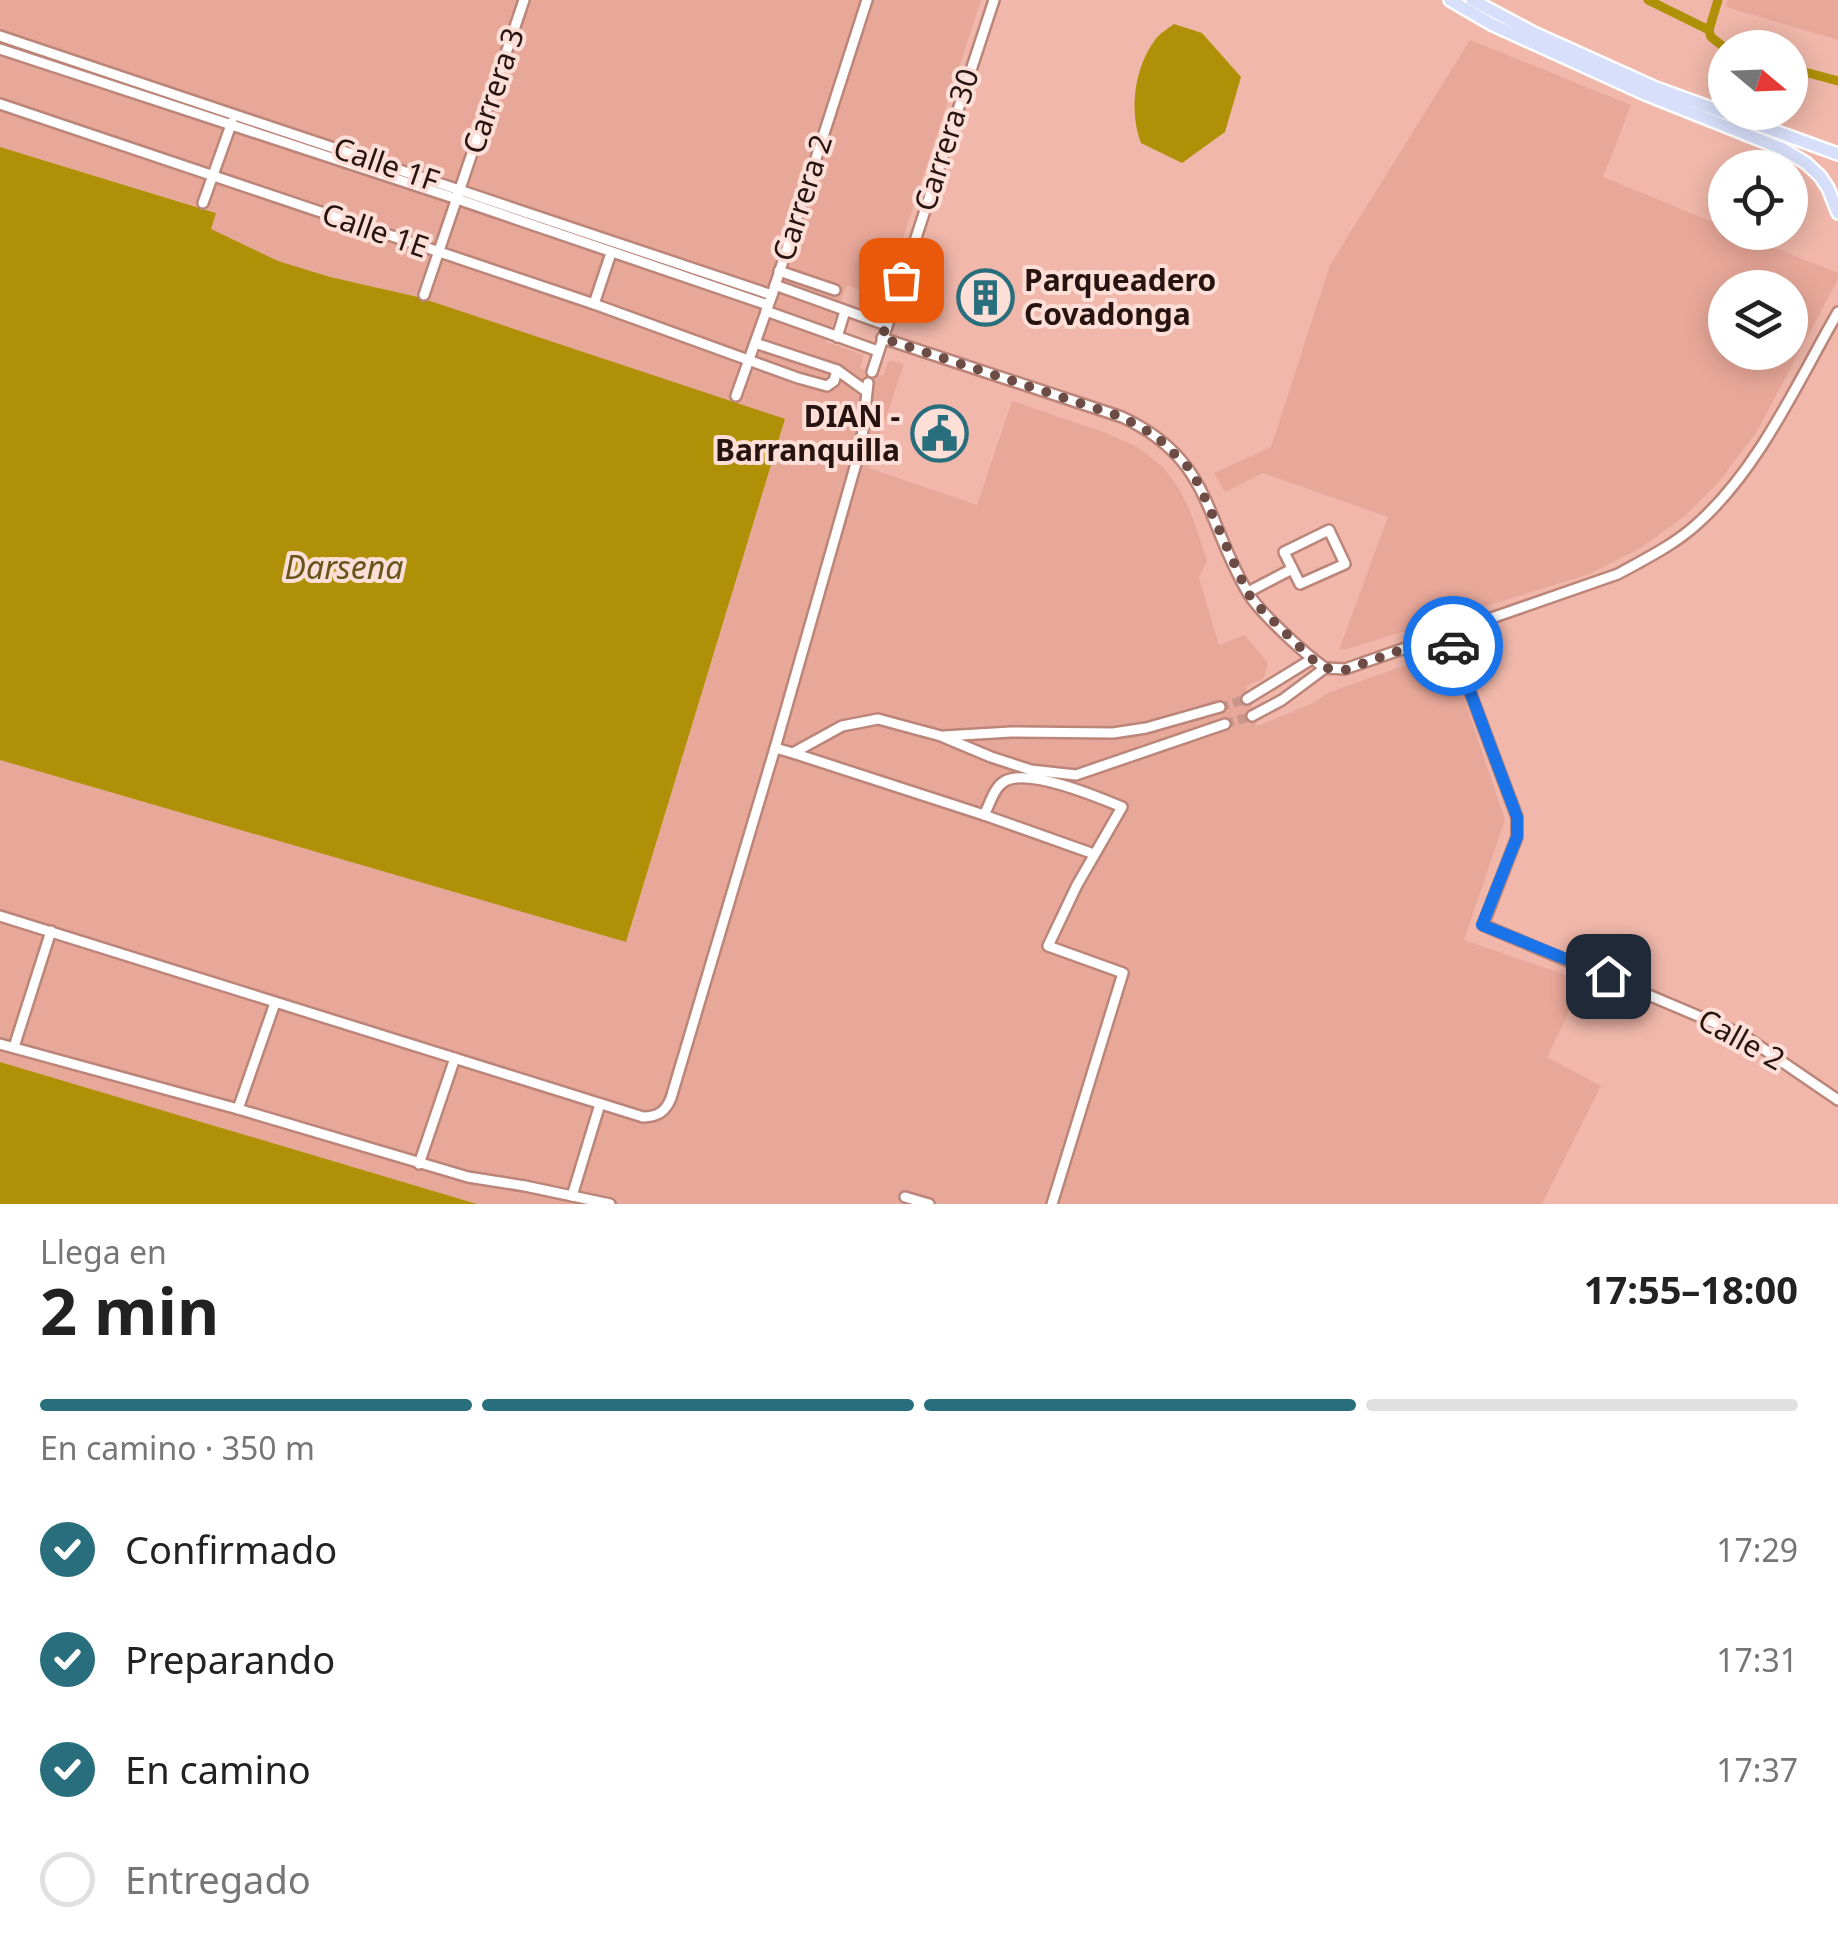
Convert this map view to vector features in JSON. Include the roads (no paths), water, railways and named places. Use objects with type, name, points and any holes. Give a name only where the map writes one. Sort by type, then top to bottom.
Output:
[{"type":"main road","points":[[1450,0],[1493,25],[1629,86],[1783,149],[1820,176],[1838,213]]},
{"type":"main road","points":[[1472,0],[1534,33],[1656,88],[1838,154]]},
{"type":"street","name":"Carrera 3","points":[[424,294],[524,0]]},
{"type":"street","name":"Carrera 2","points":[[736,396],[867,0]]},
{"type":"street","name":"Carrera 30","points":[[872,372],[994,0]]},
{"type":"street","name":"Calle 1F","points":[[0,36],[232,119],[770,299],[837,337],[878,351]]},
{"type":"street","name":"Calle 1F","points":[[0,49],[232,119]]},
{"type":"street","name":"Calle 1E","points":[[0,104],[827,386],[837,370]]},
{"type":"street","points":[[203,204],[232,119]]},
{"type":"street","name":"Calle 1F","points":[[596,242],[611,253],[770,299],[846,311],[886,326]]},
{"type":"street","points":[[594,304],[611,253]]},
{"type":"street","points":[[780,271],[835,290]]},
{"type":"street","points":[[837,337],[846,311]]},
{"type":"street","points":[[882,338],[1122,417],[1156,436],[1189,468],[1199,485],[1252,600],[1312,659],[1325,668],[1345,670],[1618,574],[1656,554],[1695,526],[1760,450],[1838,312]]},
{"type":"street","points":[[0,916],[600,1104],[644,1117],[660,1114],[667,1107],[776,748],[861,446],[867,387],[837,370],[755,343]]},
{"type":"street","points":[[1329,530],[1345,564],[1300,584],[1292,569],[1284,552],[1329,530]]},
{"type":"street","points":[[1248,592],[1292,569]]},
{"type":"street","name":"Calle 2","points":[[1448,633],[1517,817],[1517,837],[1482,925],[1743,1035],[1838,1100]]},
{"type":"street","points":[[1246,699],[1312,659]]},
{"type":"street","points":[[1252,716],[1282,700],[1325,668]]},
{"type":"street","points":[[941,736],[1113,732],[1146,728],[1220,706]]},
{"type":"street","points":[[793,754],[842,726],[878,720],[941,736],[1031,770],[1076,775],[1225,724]]},
{"type":"street","points":[[776,748],[1094,854]]},
{"type":"street","points":[[984,815],[997,789],[1011,778],[1042,780],[1122,807],[1061,915],[1048,946],[1124,973],[1052,1204]]},
{"type":"street","points":[[14,1048],[51,931]]},
{"type":"street","points":[[238,1109],[276,1003]]},
{"type":"street","points":[[0,1044],[468,1177],[610,1204]]},
{"type":"street","points":[[419,1164],[455,1058]]},
{"type":"street","points":[[572,1196],[600,1104]]},
{"type":"street","points":[[905,1196],[930,1204]]},
{"type":"water","points":[[1174,24],[1202,33],[1241,77],[1225,132],[1182,163],[1141,143],[1135,117],[1142,63],[1157,38]]},
{"type":"water","name":"Darsena","points":[[0,147],[216,213],[211,229],[278,261],[418,297],[785,419],[626,942],[0,760]]},
{"type":"water","points":[[0,1062],[477,1204],[0,1204]]},
{"type":"waterway","points":[[1648,0],[1709,30]]},
{"type":"waterway","points":[[1709,30],[1718,0]]},
{"type":"waterway","points":[[1808,73],[1838,81]]},
{"type":"tunnel","points":[[1220,707],[1247,699]]},
{"type":"tunnel","points":[[1225,724],[1252,716]]},
{"type":"place","name":"Parqueadero Covadonga","points":[[985,298]]},
{"type":"place","name":"DIAN - Barranquilla","points":[[939,434]]}]
